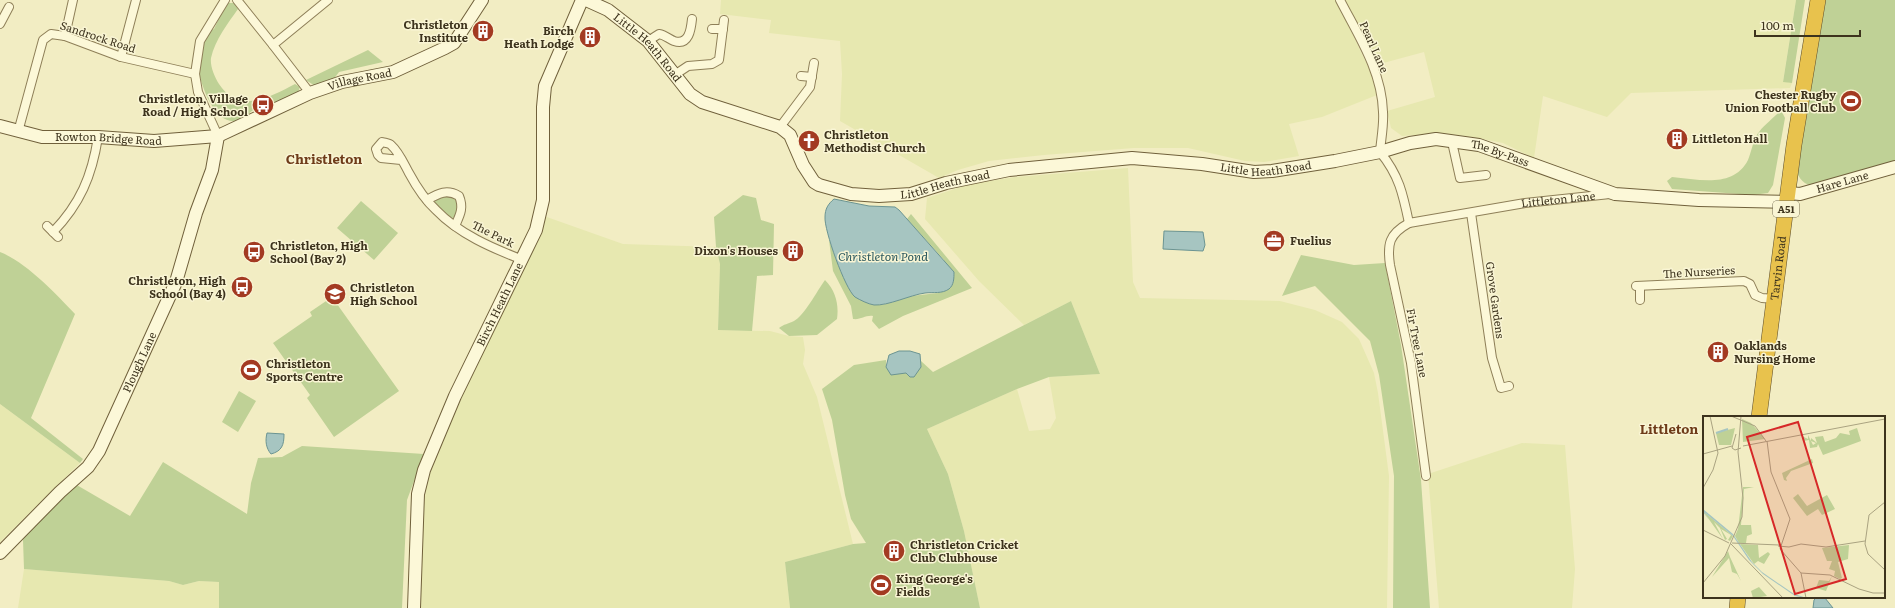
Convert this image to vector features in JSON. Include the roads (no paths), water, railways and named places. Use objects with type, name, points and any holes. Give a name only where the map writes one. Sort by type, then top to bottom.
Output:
[{"type":"highway","name":"Tarvin Road","points":[[1759,416],[1801,99],[1818,0]]},
{"type":"highway","points":[[1737,608],[1738,598]]},
{"type":"street","points":[[65,36],[73,0]]},
{"type":"street","points":[[121,57],[136,0]]},
{"type":"street","points":[[218,136],[198,92],[195,74],[200,41],[225,0]]},
{"type":"street","points":[[237,0],[310,93]]},
{"type":"street","points":[[273,45],[328,0]]},
{"type":"street","name":"Village Road","points":[[218,136],[310,93],[342,82],[393,72],[445,48],[454,43],[482,0]]},
{"type":"street","name":"Birch Heath Lane","points":[[414,608],[418,494],[424,470],[432,447],[455,396],[523,260],[536,230],[542,200],[543,107],[545,86],[582,0]]},
{"type":"street","name":"Little Heath Road","points":[[586,0],[607,5],[648,41],[676,74],[690,94],[702,102],[780,127],[790,135],[803,165],[814,182],[819,185],[851,194],[879,196],[911,194],[946,183],[1009,170],[1086,162],[1152,159],[1202,164],[1235,170],[1264,172],[1335,161],[1380,152]]},
{"type":"street","name":"Pearl Lane","points":[[1340,0],[1373,65],[1377,77],[1383,111],[1380,152]]},
{"type":"street","points":[[0,24],[9,7]]},
{"type":"street","points":[[648,41],[659,34],[675,41],[684,40],[691,32],[692,19]]},
{"type":"street","points":[[676,74],[688,66],[712,64],[719,60],[724,20]]},
{"type":"street","points":[[712,29],[723,29]]},
{"type":"street","name":"Sandrock Road","points":[[18,132],[43,40],[51,34],[65,36],[121,57],[195,74]]},
{"type":"street","points":[[780,127],[810,87],[814,63]]},
{"type":"street","points":[[801,76],[812,77]]},
{"type":"street","name":"Rowton Bridge Road","points":[[0,126],[18,132],[42,137],[154,141],[218,136]]},
{"type":"street","name":"Plough Lane","points":[[0,553],[60,492],[88,467],[99,451],[176,282],[196,213],[212,170],[218,136]]},
{"type":"street","points":[[47,226],[55,234],[81,196],[94,160],[98,138]]},
{"type":"street","name":"The By-Pass","points":[[1380,152],[1410,142],[1436,139],[1479,145],[1615,194]]},
{"type":"street","points":[[1452,142],[1460,178],[1486,175]]},
{"type":"street","points":[[1380,152],[1391,164],[1401,186],[1409,223]]},
{"type":"street","name":"The Park","points":[[402,160],[416,186],[436,211],[455,226],[493,248],[523,260]]},
{"type":"street","name":"Hare Lane","points":[[1788,197],[1895,167]]},
{"type":"street","name":"The Park","points":[[427,200],[438,193],[447,191],[459,196],[462,203],[461,212],[455,226]]},
{"type":"street","name":"Littleton Lane","points":[[1409,223],[1525,203],[1615,194],[1699,200],[1788,197]]},
{"type":"street","name":"Grove Gardens","points":[[1471,213],[1492,358],[1501,388]]},
{"type":"street","name":"Fir Tree Lane","points":[[1409,223],[1396,230],[1390,241],[1388,252],[1411,363],[1426,476]]},
{"type":"street","name":"The Nurseries","points":[[1640,300],[1638,286],[1744,281],[1750,284],[1755,295],[1762,298],[1775,299]]},
{"type":"water","name":"Christleton Pond","points":[[834,199],[869,206],[895,207],[954,272],[952,286],[943,292],[919,294],[880,305],[869,304],[855,297],[841,272],[828,234],[825,214],[826,209]]},
{"type":"water","points":[[1164,231],[1203,232],[1205,245],[1203,251],[1163,249]]},
{"type":"water","points":[[899,351],[910,351],[920,354],[921,367],[914,377],[910,377],[906,373],[891,375],[886,367],[889,355]]},
{"type":"water","points":[[267,433],[284,434],[282,447],[278,451],[271,454],[266,444]]},
{"type":"water","points":[[1816,598],[1825,598],[1833,608],[1813,608],[1814,600]]},
{"type":"place","name":"Christleton Institute","points":[[483,31]]},
{"type":"place","name":"Birch Heath Lodge","points":[[590,37]]},
{"type":"place","name":"Chester Rugby Union Football Club","points":[[1851,101]]},
{"type":"place","name":"Christleton, Village Road / High School","points":[[263,105]]},
{"type":"place","name":"Littleton Hall","points":[[1677,139]]},
{"type":"place","name":"Christleton Methodist Church","points":[[809,141]]},
{"type":"place","name":"Fuelius","points":[[1274,241]]},
{"type":"place","name":"Dixon's Houses","points":[[793,251]]},
{"type":"place","name":"Christleton, High School (Bay 2)","points":[[254,252]]},
{"type":"place","name":"Christleton, High School (Bay 4)","points":[[242,287]]},
{"type":"place","name":"Christleton High School","points":[[335,294]]},
{"type":"place","name":"Oaklands Nursing Home","points":[[1718,352]]},
{"type":"place","name":"Christleton Sports Centre","points":[[251,370]]},
{"type":"place","name":"Christleton Cricket Club Clubhouse","points":[[894,551]]},
{"type":"place","name":"King George's Fields","points":[[881,585]]},
{"type":"district","name":"Christleton","points":[[324,159]]},
{"type":"district","name":"Littleton","points":[[1669,429]]}]
